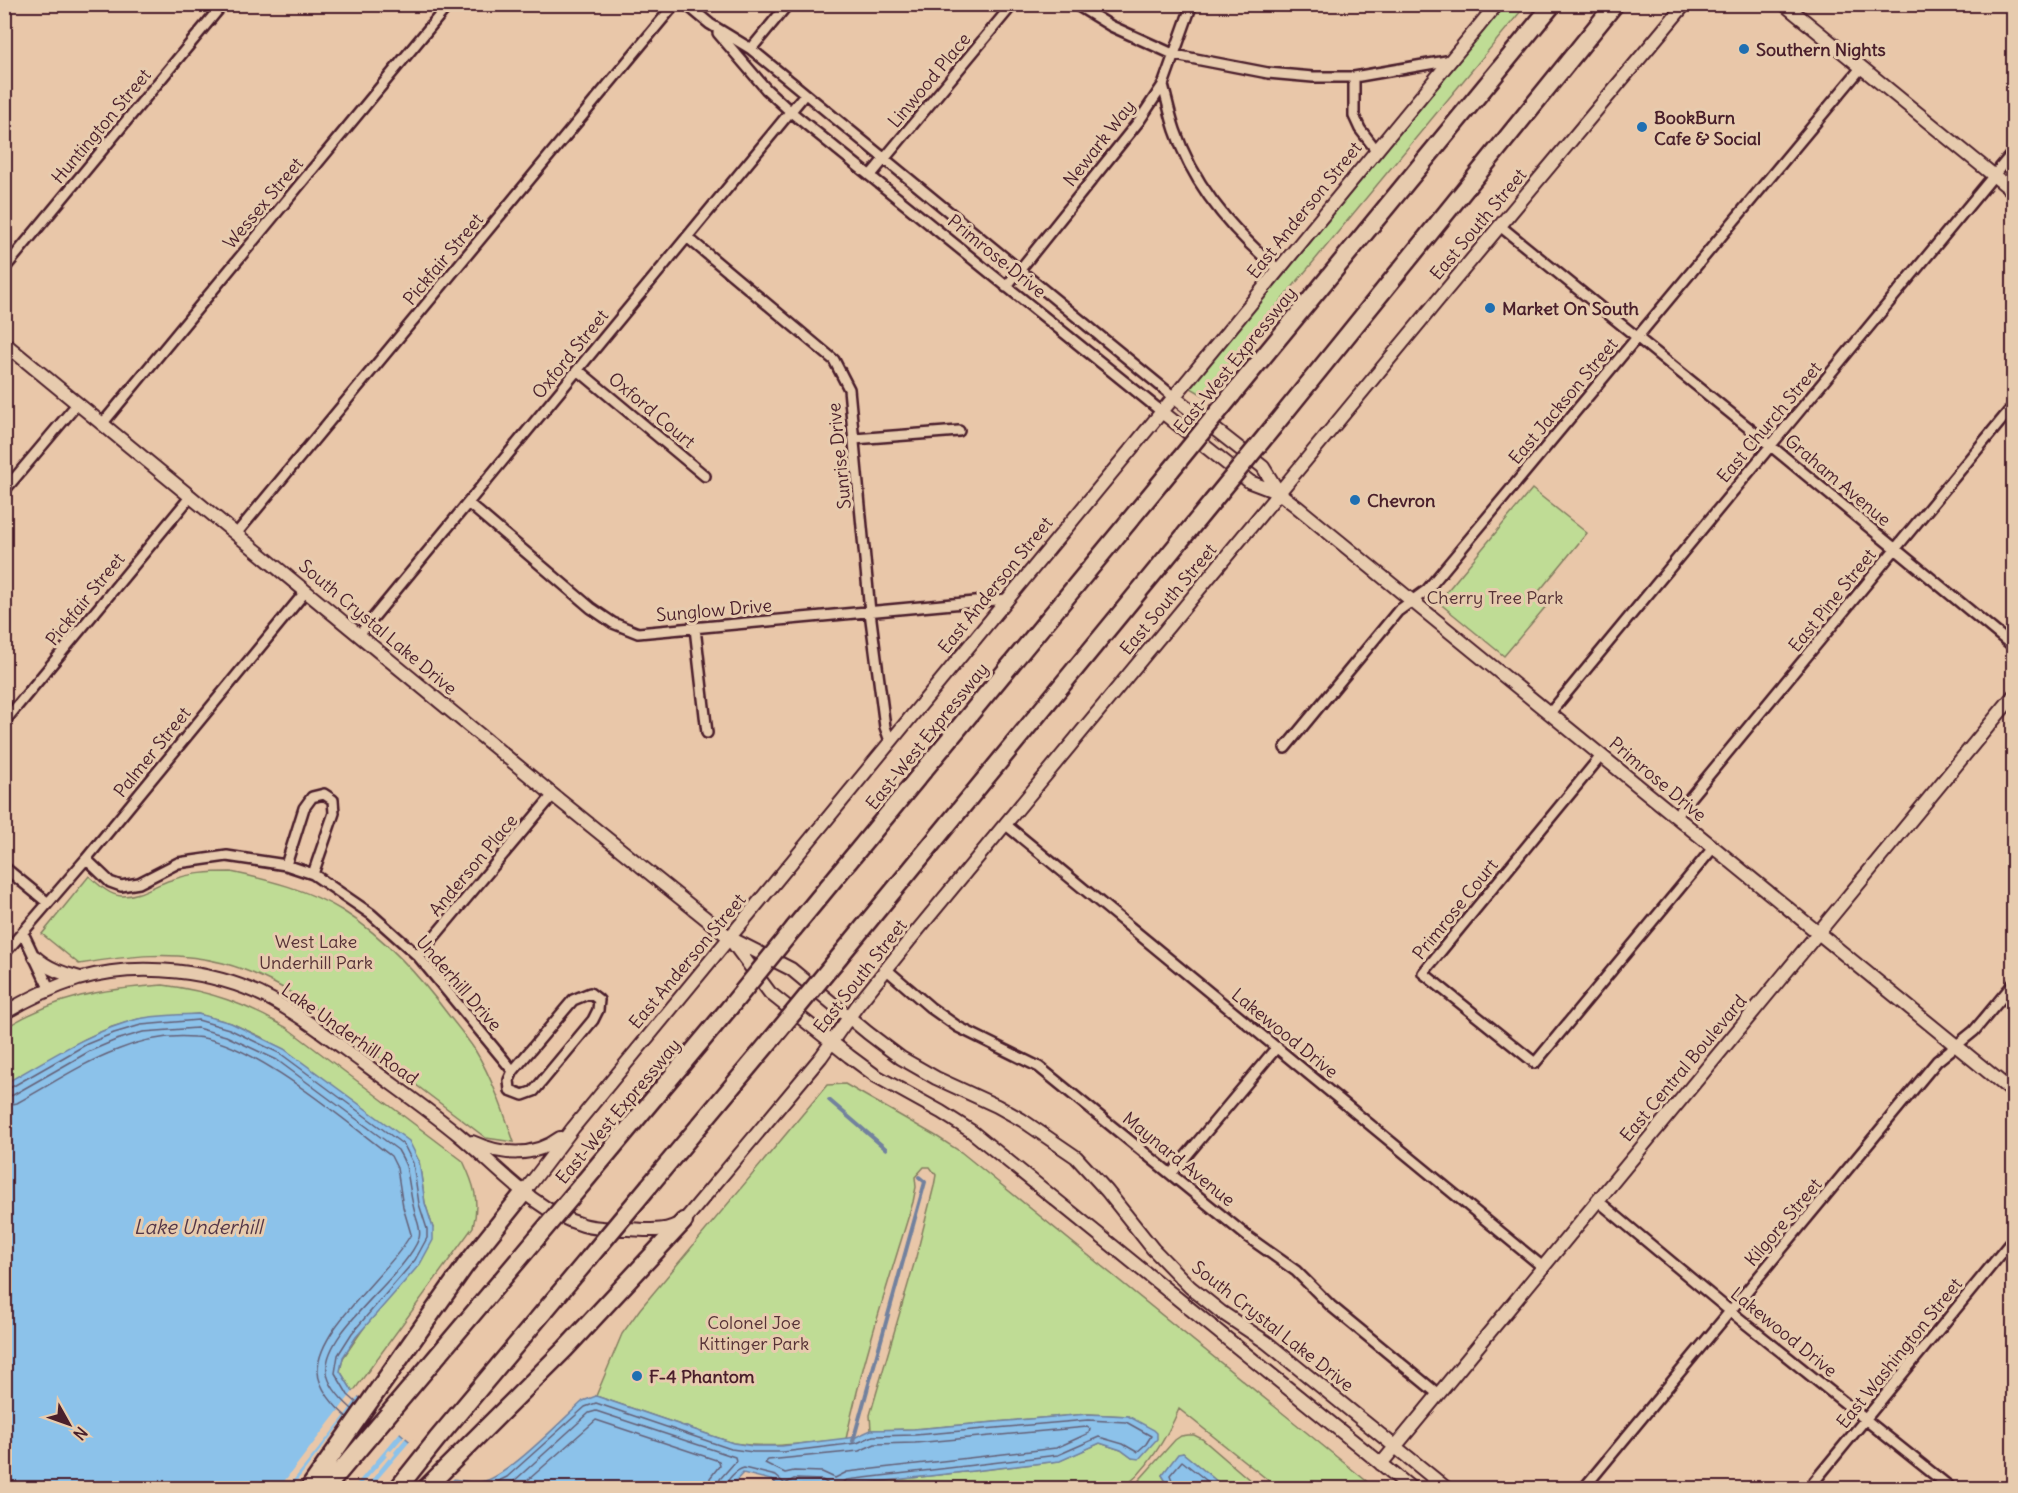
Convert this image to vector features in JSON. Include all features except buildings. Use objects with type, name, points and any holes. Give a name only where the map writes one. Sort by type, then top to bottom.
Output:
[{"type":"highway","name":"East-West Expressway","points":[[326,1488],[795,928],[1553,4]]},
{"type":"highway","points":[[398,1488],[835,962],[1274,426],[1615,4]]},
{"type":"highway","points":[[309,1488],[465,1266],[525,1191]]},
{"type":"highway","points":[[426,1488],[589,1324],[684,1221]]},
{"type":"main road","name":"East Anderson Street","points":[[525,1191],[573,1128],[1497,4]]},
{"type":"main road","name":"East South Street","points":[[684,1221],[832,1042],[886,969],[1005,824],[1685,4]]},
{"type":"main road","points":[[1784,4],[2013,192]]},
{"type":"main road","name":"South Crystal Lake Drive","points":[[4,343],[730,938],[791,969],[868,1034],[902,1058],[936,1078],[1014,1115],[1038,1129],[1076,1157],[1107,1191],[1153,1249],[1191,1287],[1221,1312],[1266,1342],[1446,1488]]},
{"type":"main road","name":"Primrose Drive","points":[[1174,397],[1263,467],[1279,493]]},
{"type":"main road","name":"Primrose Drive","points":[[1162,412],[1250,482],[1279,493],[2013,1093]]},
{"type":"main road","name":"East Central Boulevard","points":[[1381,1464],[2013,695]]},
{"type":"main road","name":"South Crystal Lake Drive","points":[[730,938],[770,993],[876,1076],[971,1131],[1411,1488]]},
{"type":"main road","points":[[34,957],[58,972],[81,978]]},
{"type":"main road","name":"Lake Underhill Road","points":[[4,1013],[50,990],[81,978],[123,972],[173,971],[220,980],[253,991],[317,1028],[460,1136],[553,1212],[585,1226],[606,1228],[664,1230],[673,1228],[684,1221]]},
{"type":"main road","name":"Lake Underhill Road","points":[[460,1136],[488,1149],[519,1153],[532,1152],[551,1145],[573,1128]]},
{"type":"street","name":"Huntington Street","points":[[4,268],[223,4]]},
{"type":"street","name":"Wessex Street","points":[[103,423],[449,4]]},
{"type":"street","name":"Pickfair Street","points":[[236,534],[675,4]]},
{"type":"street","name":"Primrose Drive","points":[[686,4],[710,24],[751,49],[1174,397]]},
{"type":"street","points":[[751,49],[788,4]]},
{"type":"street","name":"Linwood Place","points":[[870,176],[1013,4]]},
{"type":"street","points":[[1075,4],[1111,26],[1174,55],[1269,73],[1312,77],[1354,77],[1452,60]]},
{"type":"street","name":"Newark Way","points":[[1006,287],[1139,121],[1163,85],[1192,4]]},
{"type":"street","name":"Primrose Drive","points":[[710,24],[766,89],[791,112],[1162,412]]},
{"type":"street","name":"East Jackson Street","points":[[1285,748],[1398,611],[1427,590],[1861,68]]},
{"type":"street","points":[[1354,77],[1354,116],[1360,129],[1377,151]]},
{"type":"street","points":[[1163,85],[1176,131],[1190,165],[1213,204],[1245,241],[1279,270]]},
{"type":"street","name":"Oxford Street","points":[[359,635],[805,94]]},
{"type":"street","name":"East Church Street","points":[[1550,713],[2013,151]]},
{"type":"street","name":"Graham Avenue","points":[[1500,226],[1771,446],[2013,647]]},
{"type":"street","name":"Sunrise Drive","points":[[687,237],[834,360],[849,389],[870,612],[885,727],[890,741]]},
{"type":"street","name":"Oxford Court","points":[[578,370],[705,476]]},
{"type":"street","points":[[4,491],[78,403]]},
{"type":"street","name":"East Pine Street","points":[[1675,816],[2013,405]]},
{"type":"street","points":[[854,439],[959,431]]},
{"type":"street","name":"Pickfair Street","points":[[4,723],[191,496]]},
{"type":"street","name":"Sunglow Drive","points":[[468,503],[591,608],[613,623],[638,633],[1008,599]]},
{"type":"street","name":"Palmer Street","points":[[4,954],[86,859],[306,591]]},
{"type":"street","points":[[695,628],[707,733]]},
{"type":"street","name":"Primrose Court","points":[[1601,756],[1424,973],[1535,1063],[1713,848]]},
{"type":"street","points":[[286,865],[304,808],[312,797],[324,794],[333,800],[334,813],[313,874]]},
{"type":"street","name":"Anderson Place","points":[[418,956],[553,795]]},
{"type":"street","name":"Lakewood Drive","points":[[1005,824],[1544,1268]]},
{"type":"street","name":"Underhill Drive","points":[[86,859],[110,882],[121,886],[139,883],[178,863],[227,856],[286,865],[313,874],[370,914],[418,956],[513,1071]]},
{"type":"street","points":[[4,867],[48,903]]},
{"type":"street","points":[[23,933],[50,990]]},
{"type":"street","name":"Maynard Avenue","points":[[886,969],[931,1008],[958,1027],[1039,1066],[1248,1237],[1296,1270],[1331,1306],[1438,1394]]},
{"type":"street","name":"Kilgore Street","points":[[1584,1488],[1938,1061],[1974,1031],[2013,983]]},
{"type":"street","points":[[590,993],[599,1000],[598,1010],[592,1020],[534,1091],[523,1095],[510,1090],[509,1080],[513,1071],[573,1000],[590,993]]},
{"type":"street","points":[[1171,1174],[1277,1047]]},
{"type":"street","name":"Lakewood Drive","points":[[1597,1200],[1730,1311],[1951,1488]]},
{"type":"street","name":"East Washington Street","points":[[1809,1488],[2013,1238]]},
{"type":"green space","points":[[1506,4],[1526,5],[1203,395],[1191,388]]},
{"type":"green space","name":"Cherry Tree Park","points":[[1532,489],[1587,533],[1536,595],[1547,605],[1504,656],[1438,602]]},
{"type":"green space","name":"West Lake Underhill Park","points":[[231,872],[275,882],[317,897],[359,922],[388,946],[427,987],[475,1050],[492,1083],[514,1142],[486,1138],[318,1011],[264,978],[223,963],[169,955],[79,964],[42,934],[89,876],[108,891],[128,896],[186,876]]},
{"type":"green space","points":[[163,985],[227,1000],[257,1012],[287,1028],[463,1161],[475,1193],[476,1209],[473,1227],[353,1392],[340,1371],[343,1358],[433,1228],[425,1203],[419,1161],[261,1037],[231,1023],[198,1014],[139,1019],[112,1027],[85,1039],[5,1084],[5,1028],[43,1008],[62,1001],[100,992]]},
{"type":"green space","name":"Colonel Joe Kittinger Park","points":[[845,1084],[961,1152],[1375,1488],[1278,1488],[1179,1409],[1148,1463],[1122,1488],[791,1488],[794,1485],[842,1486],[1059,1461],[1100,1443],[1121,1450],[1132,1458],[1139,1423],[1128,1416],[1088,1414],[914,1429],[871,1430],[870,1415],[934,1186],[936,1175],[930,1167],[924,1167],[915,1177],[913,1202],[868,1349],[846,1439],[804,1444],[747,1445],[733,1443],[596,1396],[622,1334],[640,1309],[827,1085]]},
{"type":"green space","points":[[1188,1435],[1202,1439],[1259,1488],[1225,1488],[1183,1453],[1178,1455],[1162,1475],[1170,1488],[1132,1488],[1175,1440]]},
{"type":"water","name":"Lake Underhill","points":[[198,1014],[231,1023],[284,1049],[409,1141],[419,1161],[425,1203],[433,1228],[433,1240],[420,1264],[356,1337],[343,1357],[340,1371],[353,1392],[453,1479],[477,1482],[496,1476],[522,1457],[583,1401],[596,1396],[733,1443],[753,1446],[782,1446],[856,1437],[871,1430],[914,1429],[1088,1414],[1128,1416],[1154,1430],[1157,1433],[1157,1439],[1139,1459],[1100,1443],[1060,1461],[842,1486],[794,1485],[791,1488],[778,1488],[774,1481],[743,1473],[729,1488],[5,1488],[4,1084],[69,1047],[120,1024],[153,1017]]},
{"type":"water","points":[[1183,1453],[1225,1488],[1170,1488],[1162,1475],[1178,1454]]},
{"type":"pier","points":[[355,1389],[360,1394],[343,1418],[287,1488],[279,1488]]},
{"type":"pier","points":[[362,1396],[402,1430],[353,1488],[291,1488]]},
{"type":"pier","points":[[406,1434],[408,1435],[391,1459],[389,1458],[365,1488],[362,1488],[360,1486],[387,1456],[385,1455],[389,1450],[391,1451]]},
{"type":"pier","points":[[412,1439],[456,1476],[444,1488],[370,1488]]},
{"type":"waterway","points":[[829,1100],[886,1149]]},
{"type":"waterway","points":[[853,1441],[925,1182],[919,1177]]},
{"type":"place","name":"Southern Nights","points":[[1744,49]]},
{"type":"place","name":"BookBurn Cafe & Social","points":[[1642,127]]},
{"type":"place","name":"Market On South","points":[[1490,308]]},
{"type":"place","name":"Chevron","points":[[1355,500]]},
{"type":"place","name":"F-4 Phantom","points":[[637,1376]]}]
